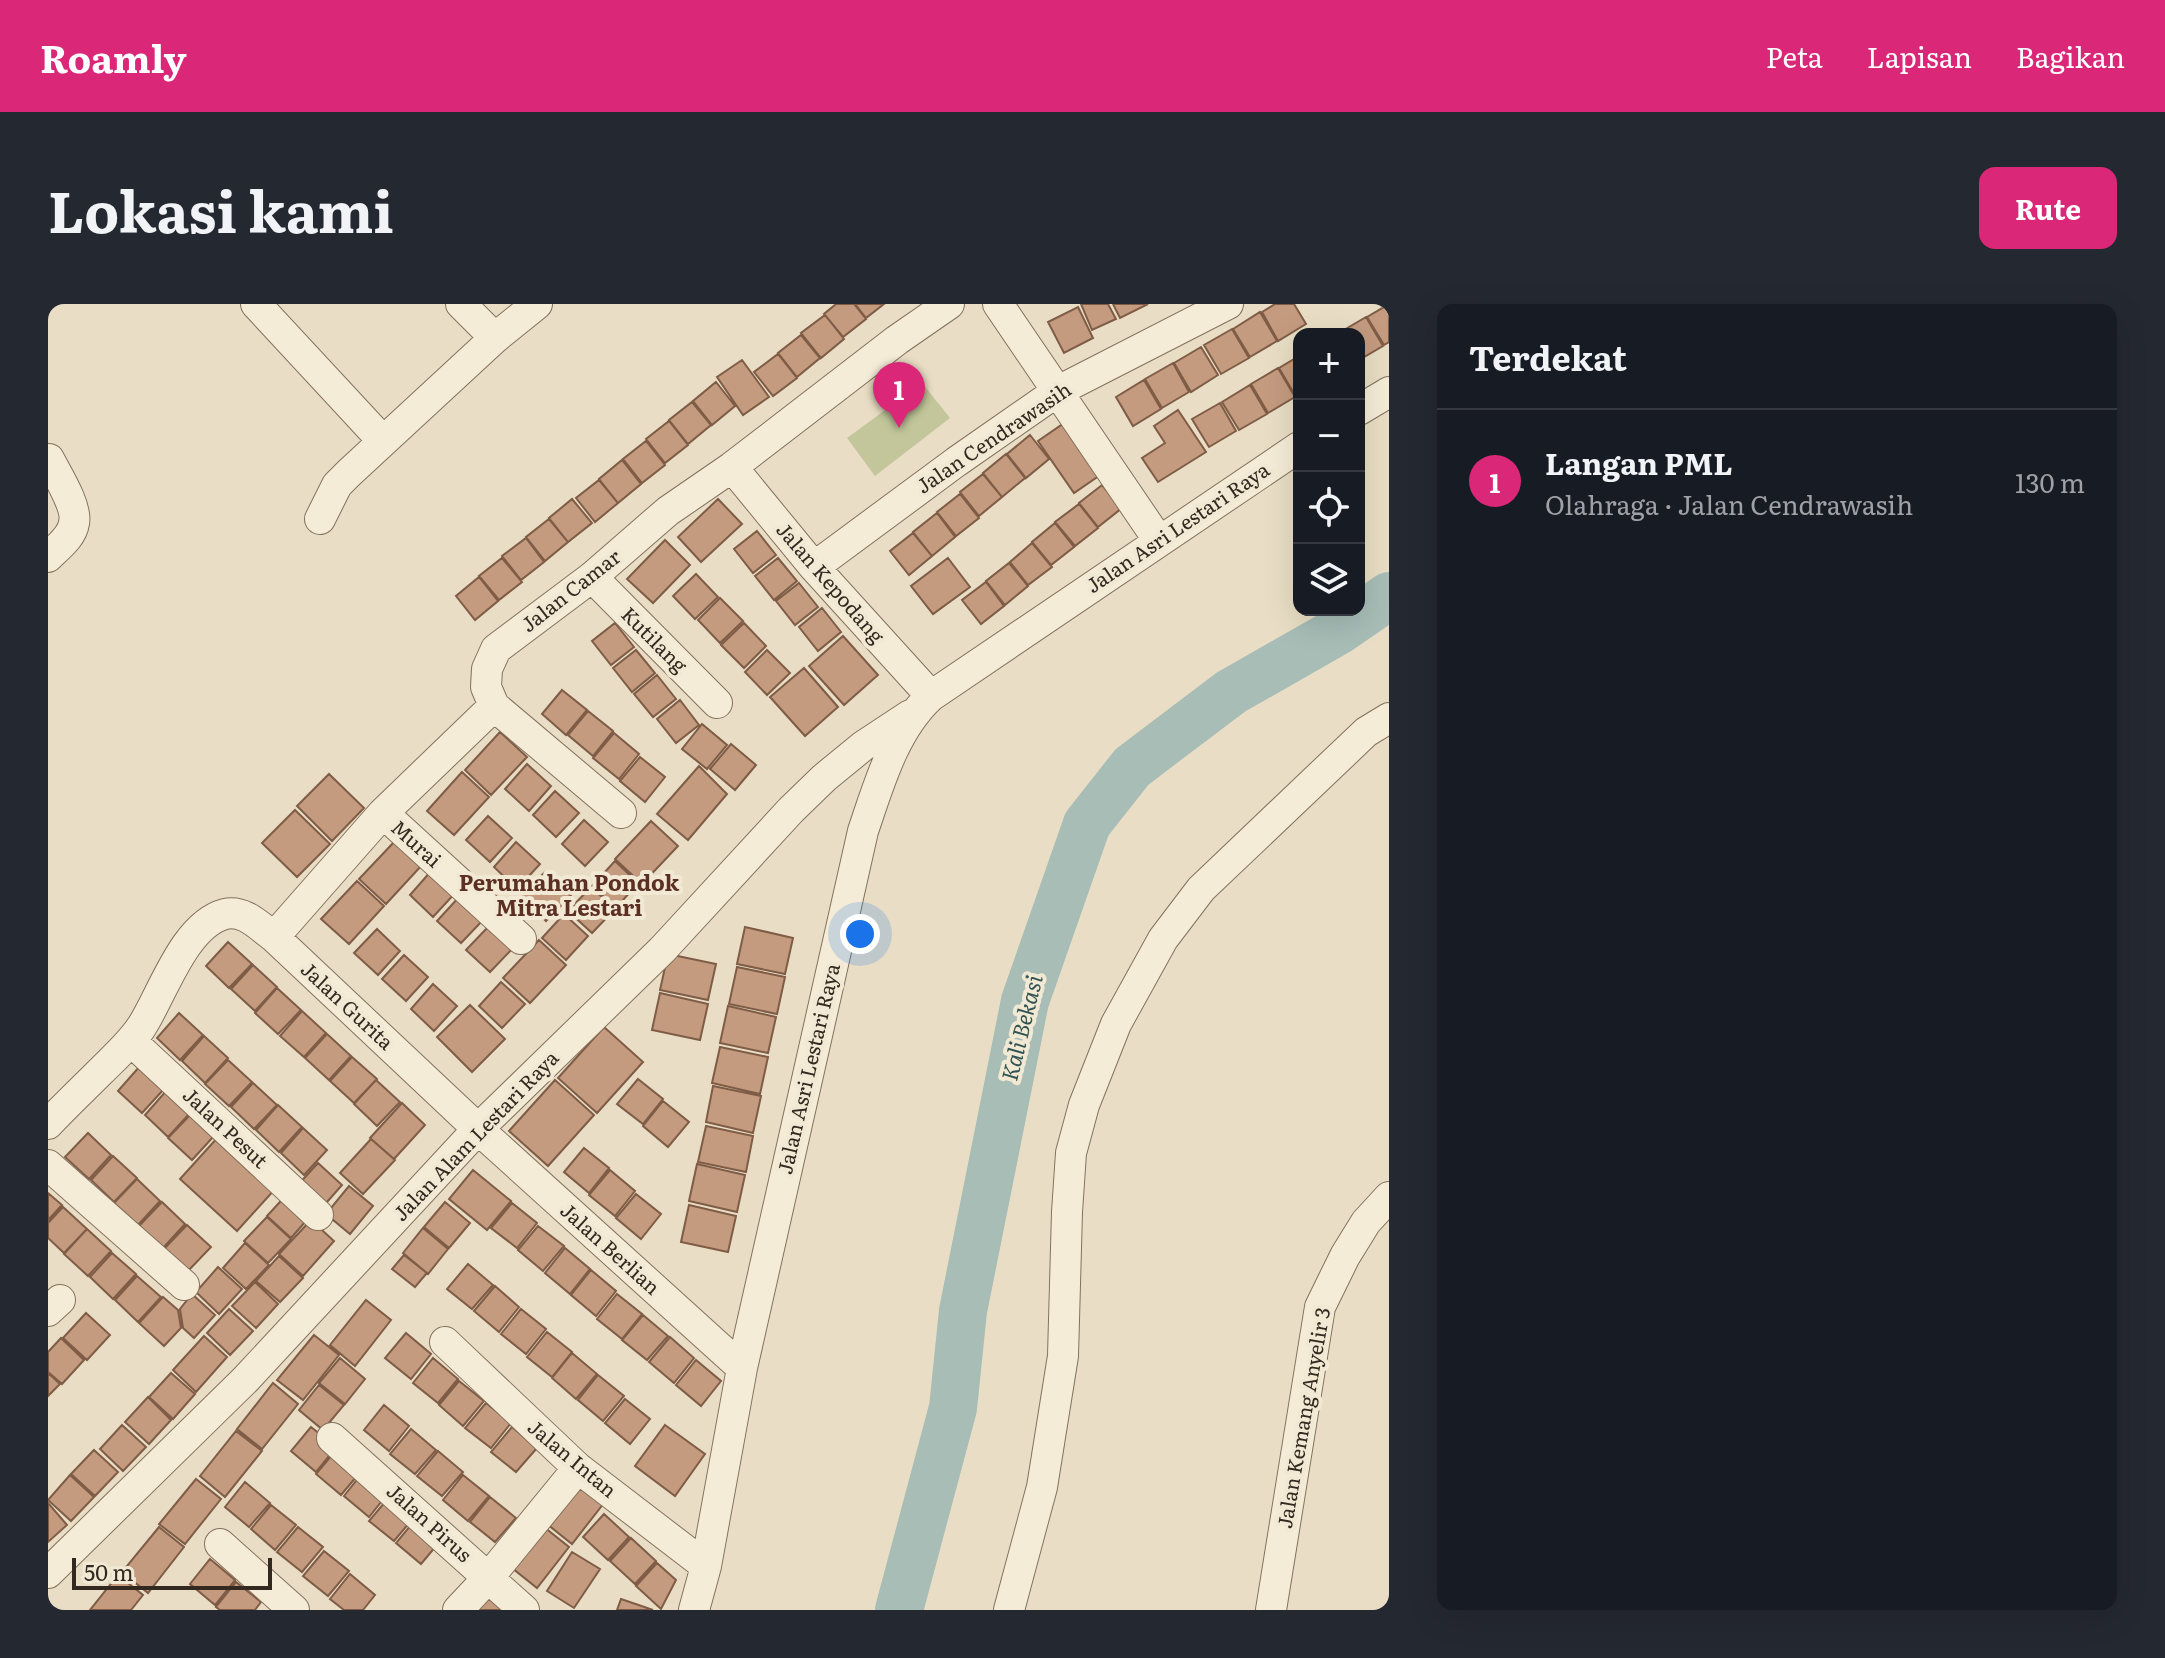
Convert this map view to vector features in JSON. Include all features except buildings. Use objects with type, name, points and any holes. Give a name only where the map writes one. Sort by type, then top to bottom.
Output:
[{"type":"street","points":[[256,304],[383,441]]},
{"type":"street","points":[[461,304],[495,338]]},
{"type":"street","points":[[320,519],[337,485],[495,338],[537,304]]},
{"type":"street","name":"Jalan Camar","points":[[494,706],[486,687],[487,669],[496,649],[592,577],[668,511],[732,467],[897,340],[949,304]]},
{"type":"street","points":[[998,304],[1159,541]]},
{"type":"street","name":"Jalan Cendrawasih","points":[[814,567],[1058,391],[1228,304]]},
{"type":"street","points":[[1365,406],[1389,392]]},
{"type":"street","name":"Jalan Asri Lestari Raya","points":[[694,1610],[706,1566],[742,1368],[787,1160],[863,831],[882,775],[923,704],[1293,451]]},
{"type":"street","points":[[48,557],[67,538],[74,524],[75,512],[49,459]]},
{"type":"street","name":"Jalan Kepodang","points":[[732,467],[923,704]]},
{"type":"street","name":"Kutilang","points":[[592,577],[717,703]]},
{"type":"street","name":"Jalan Alam Lestari Raya","points":[[48,1573],[245,1380],[478,1129],[662,950],[791,810],[863,746],[923,704]]},
{"type":"street","points":[[274,937],[383,813],[494,706],[621,813]]},
{"type":"street","points":[[1009,1610],[1042,1487],[1063,1356],[1071,1153],[1084,1105],[1116,1024],[1163,939],[1201,889],[1366,732],[1389,718]]},
{"type":"street","name":"Murai","points":[[383,813],[521,939]]},
{"type":"street","name":"Jalan Gurita","points":[[131,1041],[190,941],[205,925],[223,914],[245,915],[274,937],[478,1129]]},
{"type":"street","points":[[48,1124],[131,1041]]},
{"type":"street","name":"Jalan Pesut","points":[[131,1041],[318,1215]]},
{"type":"street","name":"Jalan Berlian","points":[[478,1129],[742,1368]]},
{"type":"street","points":[[48,1165],[184,1285]]},
{"type":"street","name":"Jalan Kemang Anyelir 3","points":[[1271,1610],[1320,1307],[1366,1222],[1389,1197]]},
{"type":"street","name":"Jalan Intan","points":[[445,1342],[578,1468],[706,1566]]},
{"type":"street","name":"Jalan Pirus","points":[[332,1438],[524,1610]]},
{"type":"street","points":[[458,1610],[578,1468]]},
{"type":"street","points":[[220,1544],[294,1610]]},
{"type":"green space","points":[[922,383],[950,418],[875,476],[847,438]]},
{"type":"waterway","name":"Kali Bekasi","points":[[899,1610],[953,1408],[963,1311],[1025,1001],[1087,824],[1132,767],[1231,692],[1338,631],[1389,596]]},
{"type":"place","name":"Langan PML","points":[[899,428]]},
{"type":"district","name":"Perumahan Pondok Mitra Lestari","points":[[569,896]]}]
